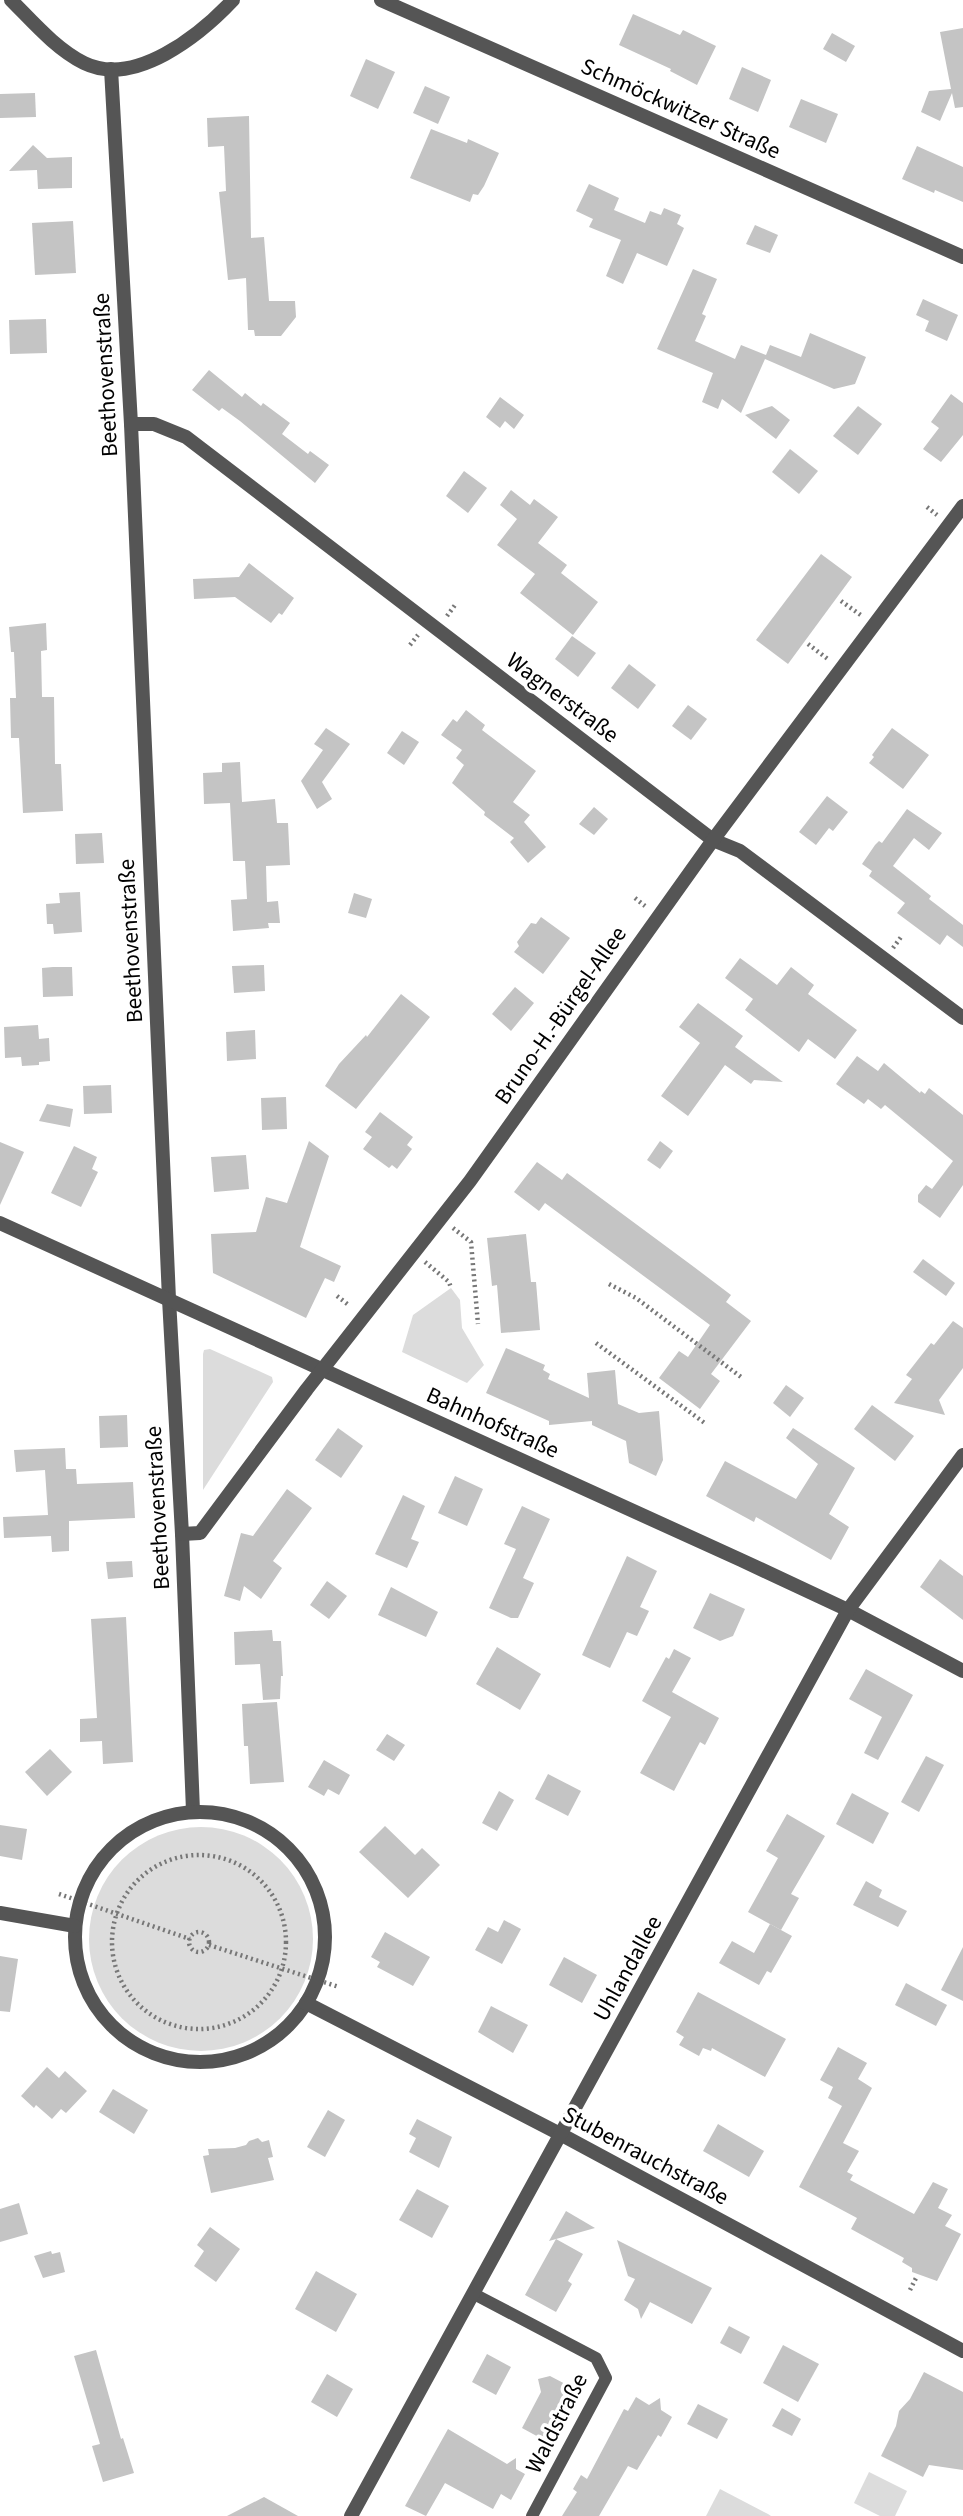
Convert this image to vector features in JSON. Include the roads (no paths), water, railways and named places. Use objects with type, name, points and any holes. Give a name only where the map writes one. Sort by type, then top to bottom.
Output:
[{"type":"street","points":[[11,0],[68,52],[97,68],[111,69],[133,66],[169,54],[215,19],[233,0]]},
{"type":"street","name":"Schmöckwitzer Straße","points":[[381,0],[963,257]]},
{"type":"street","name":"Beethovenstraße","points":[[111,69],[131,424],[169,1299],[182,1534],[192,1811]]},
{"type":"street","name":"Wagnerstraße","points":[[131,424],[154,425],[186,437],[713,841],[740,851],[963,1018]]},
{"type":"street","name":"Bruno-H.-Bürgel-Allee","points":[[182,1534],[200,1533],[441,1218],[713,841],[963,506]]},
{"type":"street","name":"Bahnhofstraße","points":[[0,1223],[848,1610],[963,1671]]},
{"type":"street","name":"Uhlandallee","points":[[351,2516],[848,1610],[963,1455]]},
{"type":"street","points":[[192,1811],[223,1814],[252,1823],[278,1839],[300,1861],[314,1885],[322,1912],[325,1946],[317,1980],[306,2003],[290,2024],[269,2041],[245,2054],[219,2060],[192,2061],[160,2054],[130,2040],[113,2027],[100,2011],[89,1993],[77,1961],[75,1926],[80,1902],[92,1874],[104,1856],[119,1841],[141,1826],[166,1816],[192,1811]]},
{"type":"street","points":[[0,1913],[75,1926]]},
{"type":"street","name":"Stubenrauchstraße","points":[[306,2003],[562,2135],[963,2351]]},
{"type":"lane","name":"Waldstraße","points":[[474,2294],[596,2358],[606,2378],[532,2516]]}]
